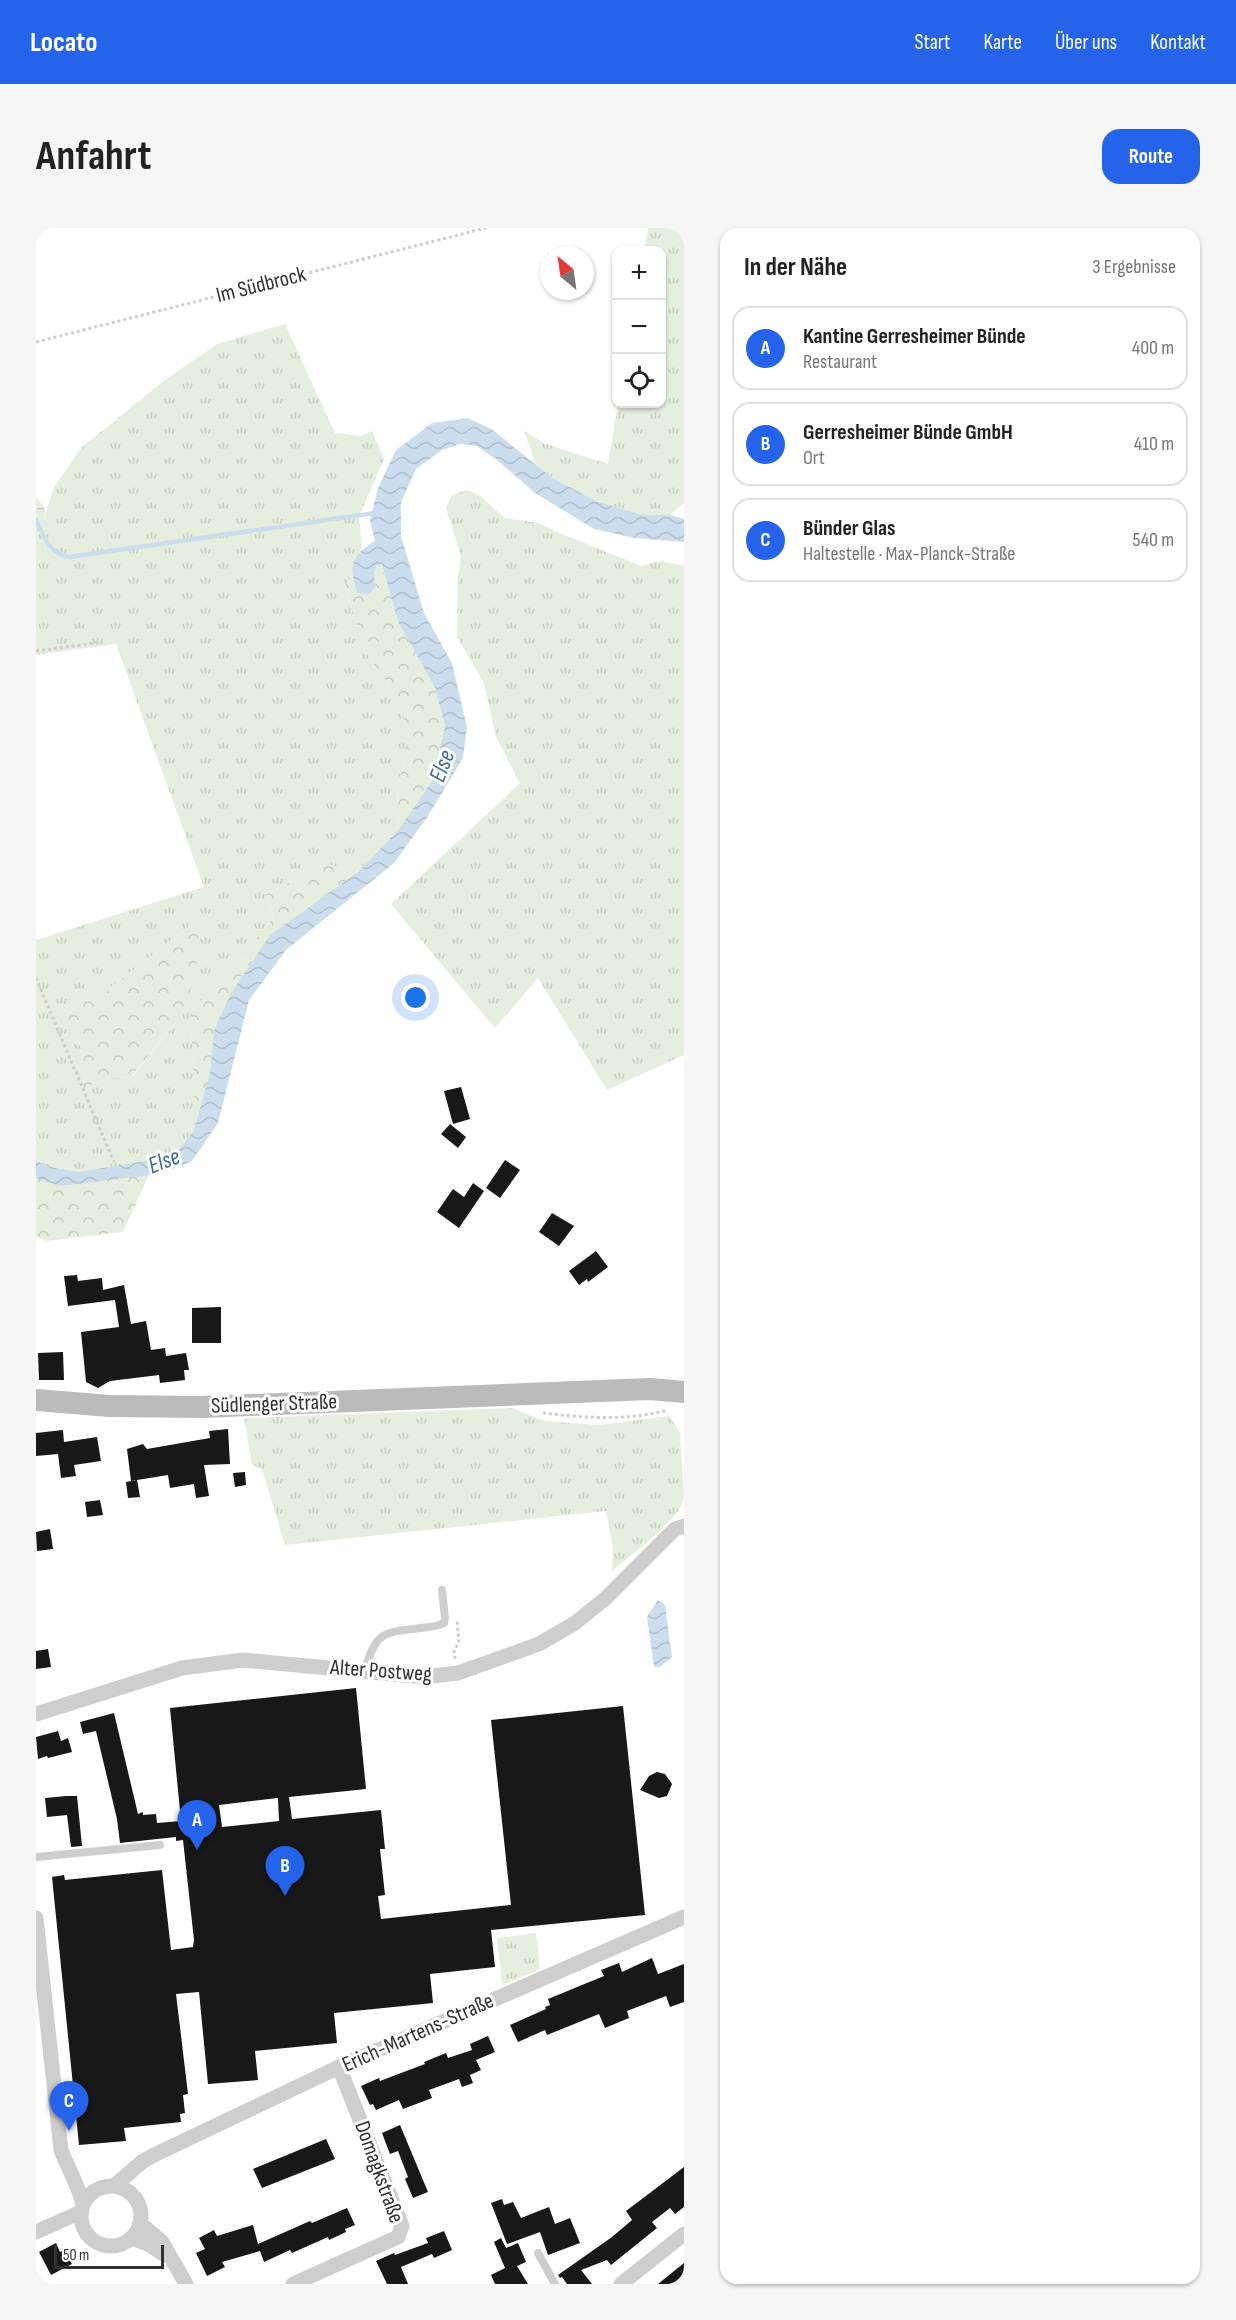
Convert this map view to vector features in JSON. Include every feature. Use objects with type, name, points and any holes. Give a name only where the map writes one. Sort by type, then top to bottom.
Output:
[{"type":"main road","name":"Südlenger Straße","points":[[36,1400],[110,1406],[203,1407],[650,1389],[681,1398]]},
{"type":"street","name":"Alter Postweg","points":[[36,1714],[182,1668],[243,1660],[424,1677],[456,1673],[539,1644],[575,1623],[606,1598],[675,1529],[684,1526]]},
{"type":"street","name":"Erich-Martens-Straße","points":[[110,2186],[154,2155],[339,2067],[684,1917]]},
{"type":"street","points":[[36,1918],[39,1964],[59,2137],[61,2150],[82,2208],[83,2228],[96,2242],[105,2245],[114,2246],[131,2238],[140,2223],[140,2208],[132,2195],[127,2190],[93,2183],[70,2170]]},
{"type":"street","name":"Domagkstraße","points":[[293,2284],[398,2237],[402,2226],[339,2067]]},
{"type":"street","points":[[132,2195],[144,2167],[154,2155]]},
{"type":"street","points":[[43,2229],[82,2208],[92,2193],[110,2186]]},
{"type":"street","points":[[140,2223],[162,2242],[186,2284]]},
{"type":"street","points":[[43,2229],[83,2228]]},
{"type":"street","points":[[621,2284],[684,2234]]},
{"type":"street","points":[[131,2238],[157,2248],[174,2262]]},
{"type":"lane","points":[[364,1671],[372,1647],[380,1637],[389,1632],[444,1623],[446,1618],[442,1590]]},
{"type":"lane","points":[[36,1857],[160,1845]]},
{"type":"lane","points":[[538,2253],[555,2284]]},
{"type":"path","name":"Im Südbrock","points":[[36,342],[486,228]]},
{"type":"path","points":[[36,651],[103,642]]},
{"type":"path","points":[[36,978],[114,1162]]},
{"type":"path","points":[[511,1396],[522,1408],[578,1417],[640,1415],[681,1398]]},
{"type":"path","points":[[456,1612],[459,1642],[454,1650],[456,1673]]},
{"type":"green space","points":[[648,228],[684,228],[684,503],[670,515],[643,515],[596,501],[551,477],[536,465],[524,431],[546,444],[608,464],[617,408],[666,408],[666,246],[645,246]]},
{"type":"green space","points":[[285,324],[335,433],[361,436],[372,431],[384,459],[359,516],[362,548],[354,561],[352,576],[345,586],[365,651],[402,705],[408,747],[397,787],[399,829],[358,872],[325,864],[265,895],[274,917],[190,1018],[194,1063],[194,1130],[179,1149],[156,1159],[79,1172],[55,1168],[36,1161],[36,940],[204,887],[116,644],[36,655],[36,535],[38,538],[54,487],[81,448],[165,380],[217,344]],"holes":[[[199,919],[178,1020],[132,1077],[96,1078],[82,1098],[68,1086],[84,1056],[65,1008],[97,998]]]},
{"type":"green space","points":[[467,490],[480,496],[505,518],[538,523],[641,566],[661,561],[684,566],[684,1055],[607,1090],[538,978],[495,1028],[391,904],[520,783],[496,737],[484,683],[457,637],[458,578],[461,556],[446,508],[452,495]]},
{"type":"green space","points":[[36,496],[46,511],[38,539],[36,535]]},
{"type":"green space","points":[[382,563],[398,622],[435,688],[445,726],[434,778],[399,829],[397,787],[408,747],[402,705],[365,651],[345,586],[352,576],[357,593],[375,587],[374,573],[377,565]]},
{"type":"green space","points":[[325,864],[358,872],[270,935],[231,993],[214,1030],[210,1072],[194,1130],[194,1063],[190,1019],[213,981],[252,943],[274,917],[265,895]]},
{"type":"green space","points":[[199,919],[196,977],[178,1020],[131,1077],[96,1078],[82,1098],[68,1086],[84,1056],[64,1008],[97,998]]},
{"type":"green space","points":[[156,1159],[123,1232],[47,1241],[36,1237],[36,1161],[55,1168],[79,1172]]},
{"type":"green space","points":[[512,1408],[545,1421],[598,1425],[670,1416],[680,1433],[684,1496],[682,1505],[666,1525],[612,1571],[613,1549],[606,1511],[285,1545],[262,1469],[252,1465],[244,1418]]},
{"type":"green space","points":[[536,1933],[540,1969],[502,1985],[497,1938]]},
{"type":"water","name":"Else","points":[[468,418],[493,430],[551,477],[596,501],[643,515],[670,515],[684,519],[684,542],[635,538],[594,529],[535,493],[496,459],[476,446],[460,444],[442,450],[416,469],[401,502],[401,536],[424,613],[452,663],[467,727],[463,758],[428,816],[394,863],[286,950],[249,1000],[218,1123],[192,1161],[160,1174],[60,1186],[36,1178],[36,1161],[55,1168],[79,1172],[156,1159],[179,1149],[194,1130],[210,1072],[214,1030],[231,993],[270,935],[358,872],[399,829],[434,778],[445,726],[435,688],[398,622],[382,564],[377,565],[374,573],[375,587],[370,594],[357,593],[352,569],[356,557],[375,541],[370,520],[378,488],[396,450],[432,423]]},
{"type":"water","points":[[658,1600],[665,1605],[672,1657],[660,1667],[654,1667],[647,1617]]},
{"type":"building","points":[[461,1087],[470,1119],[453,1124],[444,1091]]},
{"type":"building","points":[[450,1124],[466,1137],[458,1148],[441,1134]]},
{"type":"building","points":[[505,1160],[520,1170],[500,1198],[486,1188]]},
{"type":"building","points":[[473,1183],[484,1191],[459,1228],[437,1212],[453,1189],[464,1197]]},
{"type":"building","points":[[552,1213],[574,1226],[559,1246],[539,1232]]},
{"type":"building","points":[[596,1251],[608,1267],[588,1282],[587,1279],[579,1285],[569,1271]]},
{"type":"building","points":[[77,1275],[78,1281],[102,1278],[103,1290],[124,1285],[131,1324],[146,1321],[151,1350],[165,1348],[166,1356],[186,1353],[189,1370],[184,1370],[185,1380],[160,1383],[159,1375],[110,1381],[98,1388],[86,1382],[81,1332],[119,1327],[115,1300],[68,1306],[64,1276]]},
{"type":"building","points":[[221,1307],[221,1343],[192,1343],[192,1308]]},
{"type":"building","points":[[63,1352],[64,1380],[39,1380],[38,1353]]},
{"type":"building","points":[[228,1429],[230,1464],[204,1465],[209,1496],[196,1498],[194,1484],[170,1488],[168,1475],[131,1481],[127,1449],[143,1444],[147,1449],[210,1438],[209,1431]]},
{"type":"building","points":[[63,1430],[64,1442],[97,1437],[101,1461],[74,1465],[76,1476],[61,1478],[58,1454],[36,1456],[36,1433]]},
{"type":"building","points":[[245,1472],[246,1485],[235,1487],[233,1473]]},
{"type":"building","points":[[137,1480],[140,1497],[128,1498],[126,1482]]},
{"type":"building","points":[[100,1500],[103,1515],[87,1517],[85,1502]]},
{"type":"building","points":[[50,1529],[53,1549],[37,1551],[36,1532]]},
{"type":"building","points":[[48,1649],[51,1667],[36,1669],[36,1651]]},
{"type":"building","points":[[356,1688],[366,1789],[289,1797],[292,1819],[381,1810],[385,1849],[380,1849],[385,1895],[378,1896],[381,1919],[511,1905],[491,1720],[623,1706],[645,1915],[491,1930],[495,1967],[430,1974],[433,2003],[334,2013],[337,2043],[255,2051],[258,2080],[208,2084],[199,1992],[176,1994],[188,2094],[183,2095],[185,2113],[180,2114],[181,2122],[124,2128],[126,2141],[79,2145],[52,1877],[64,1875],[65,1880],[162,1870],[171,1950],[193,1947],[194,1940],[183,1840],[176,1841],[176,1837],[120,1843],[117,1819],[96,1731],[83,1734],[80,1722],[114,1713],[138,1814],[143,1812],[143,1815],[156,1814],[157,1823],[181,1821],[170,1708]],"holes":[[[278,1798],[279,1821],[222,1827],[219,1805]]]},
{"type":"building","points":[[58,1731],[61,1741],[68,1738],[72,1752],[38,1759],[36,1737]]},
{"type":"building","points":[[657,1772],[665,1774],[672,1784],[667,1796],[659,1798],[640,1790],[649,1776]]},
{"type":"building","points":[[77,1796],[82,1846],[71,1847],[67,1815],[47,1817],[45,1798]]},
{"type":"building","points":[[652,1958],[658,1974],[684,1964],[684,2002],[670,2007],[666,1996],[627,2011],[629,2018],[605,2028],[599,2014],[547,2035],[545,2030],[518,2042],[510,2025],[546,2009],[545,2007],[550,2005],[548,1999],[604,1976],[601,1970],[619,1963],[622,1972]]},
{"type":"building","points":[[488,2036],[495,2052],[476,2060],[481,2070],[470,2075],[473,2083],[462,2087],[459,2079],[429,2090],[432,2098],[403,2109],[399,2100],[376,2110],[373,2104],[370,2105],[361,2086],[425,2064],[424,2062],[446,2053],[448,2058],[472,2050],[470,2044]]},
{"type":"building","points":[[400,2125],[428,2192],[413,2198],[405,2179],[408,2177],[398,2151],[390,2154],[382,2133]]},
{"type":"building","points":[[326,2139],[335,2159],[262,2188],[253,2169]]},
{"type":"building","points":[[684,2167],[684,2207],[675,2214],[670,2208],[652,2222],[657,2228],[611,2265],[607,2260],[581,2270],[592,2284],[567,2284],[562,2277],[560,2278],[558,2275],[632,2220],[626,2211]]},
{"type":"building","points":[[502,2199],[504,2205],[513,2202],[521,2218],[549,2207],[555,2224],[570,2218],[580,2243],[548,2255],[540,2232],[507,2244],[491,2203]]},
{"type":"building","points":[[347,2208],[355,2225],[345,2229],[346,2232],[329,2240],[328,2237],[292,2253],[290,2250],[264,2262],[260,2251],[222,2262],[225,2267],[207,2276],[196,2253],[205,2249],[199,2238],[214,2230],[217,2236],[253,2225],[258,2244],[310,2221],[312,2223]]},
{"type":"building","points":[[444,2231],[452,2250],[434,2258],[432,2254],[401,2267],[408,2284],[387,2284],[376,2261],[428,2243],[426,2238]]},
{"type":"building","points":[[501,2238],[506,2248],[518,2243],[526,2262],[517,2266],[528,2284],[495,2284],[491,2275],[505,2268],[494,2242]]},
{"type":"building","points":[[56,2243],[60,2252],[64,2250],[72,2264],[51,2275],[39,2252]]},
{"type":"building","points":[[684,2263],[684,2284],[658,2284]]},
{"type":"waterway","points":[[36,520],[51,548],[69,557],[375,513]]},
{"type":"place","name":"Kantine Gerresheimer Bünde","points":[[197,1850]]},
{"type":"place","name":"Gerresheimer Bünde GmbH","points":[[285,1896]]},
{"type":"place","name":"Bünder Glas","points":[[69,2131]]}]
